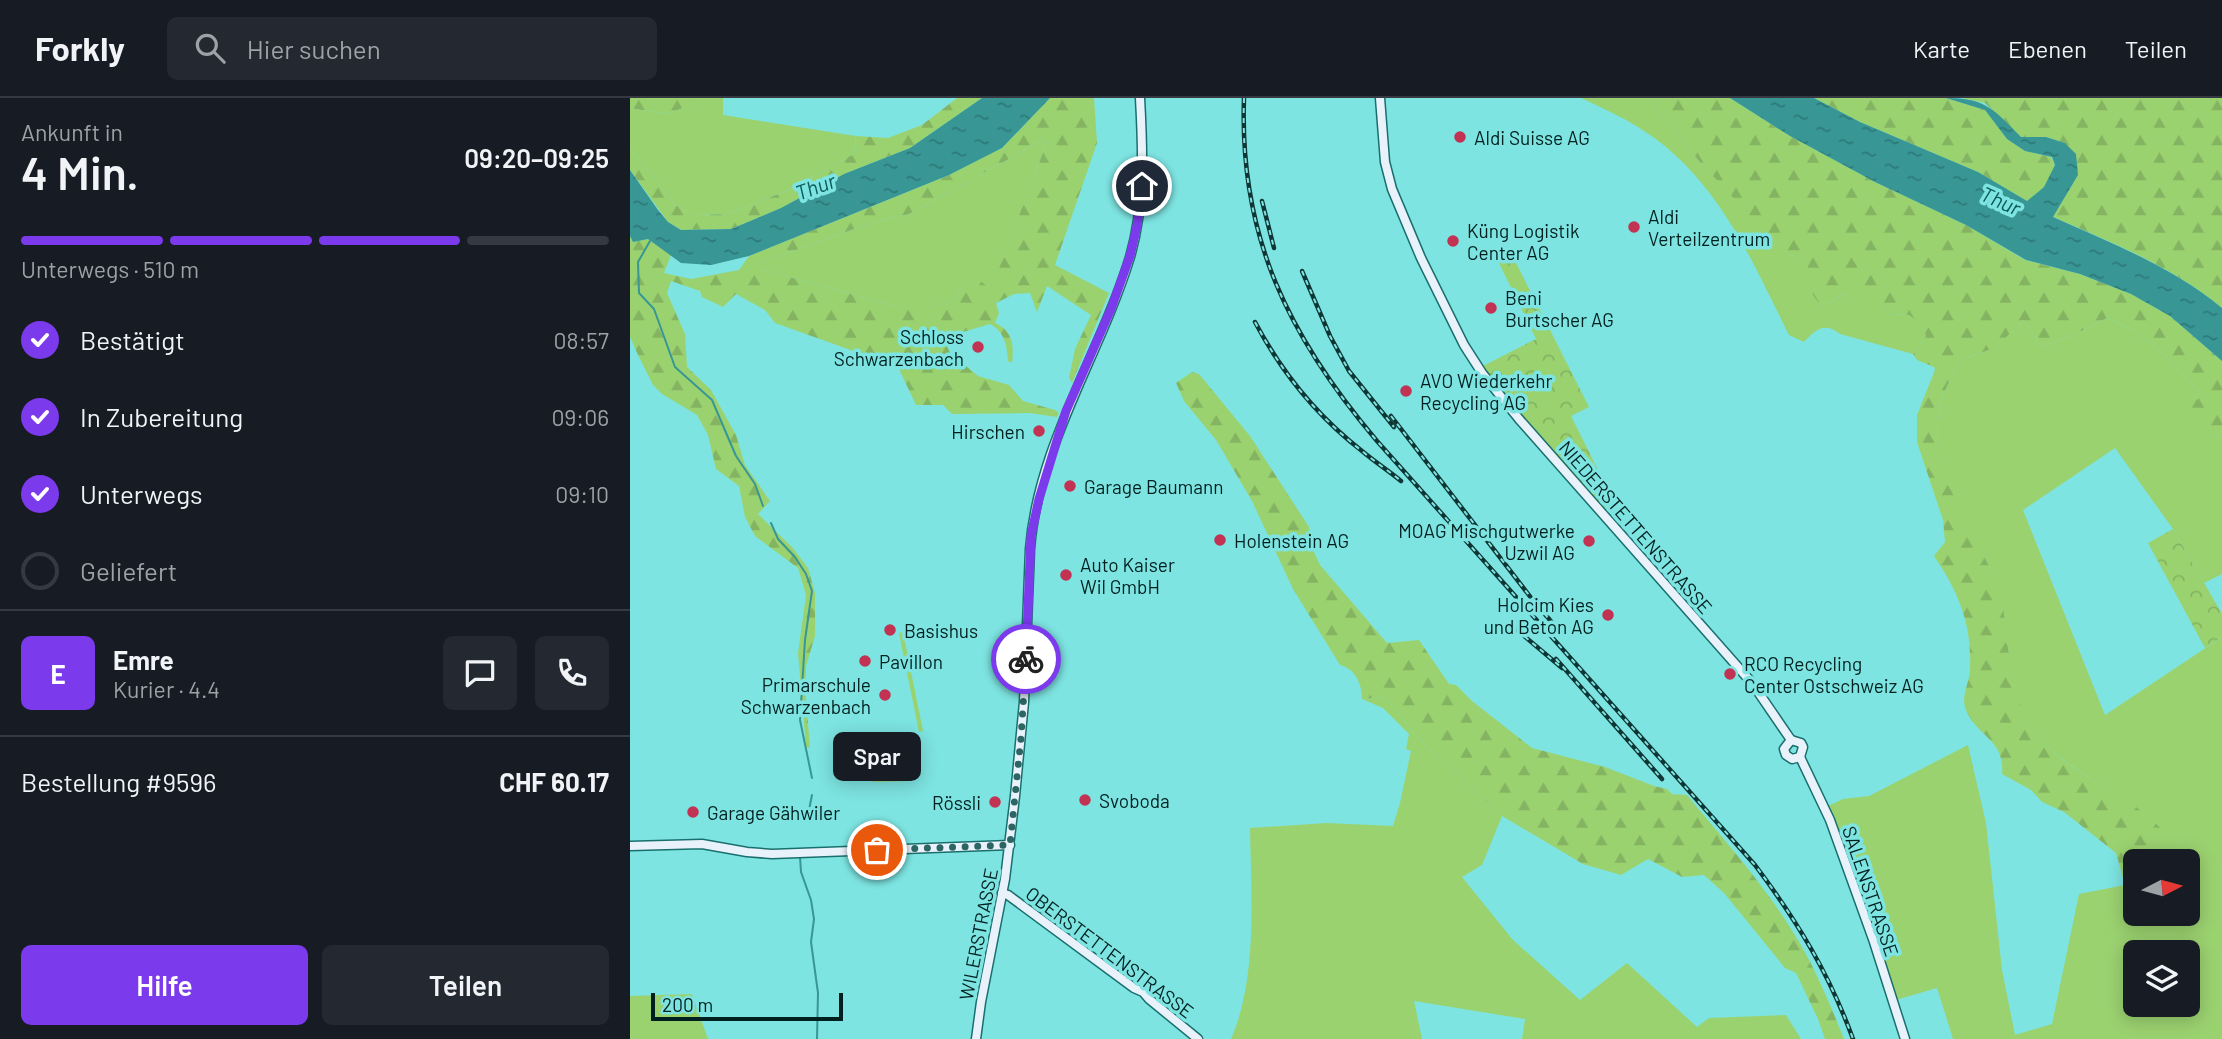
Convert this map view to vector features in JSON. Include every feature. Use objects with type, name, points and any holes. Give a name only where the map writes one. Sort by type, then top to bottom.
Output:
[{"type":"street","name":"WILERSTRASSE","points":[[976,1039],[1010,845],[1024,702],[1030,549],[1034,523],[1061,424],[1111,309],[1130,256],[1142,186],[1140,98]]},
{"type":"street","name":"NIEDERSTETTENSTRASSE","points":[[1380,98],[1384,149],[1392,189],[1426,270],[1464,345],[1482,373],[1519,419],[1752,683],[1791,740]]},
{"type":"street","points":[[1791,740],[1804,747],[1800,757],[1792,759],[1786,755],[1784,749],[1791,740]]},
{"type":"street","name":"SALENSTRASSE","points":[[1800,757],[1830,820],[1905,1039]]},
{"type":"street","points":[[630,846],[702,844],[747,852],[779,854],[1010,845]]},
{"type":"street","name":"OBERSTETTENSTRASSE","points":[[1002,893],[1133,988],[1143,992],[1198,1039]]},
{"type":"green space","points":[[630,98],[699,98],[700,101],[667,114],[630,108]]},
{"type":"green space","points":[[699,98],[723,98],[723,115],[856,136],[854,154],[786,191],[728,214],[694,215],[675,205],[630,148],[630,108],[667,114],[699,101]]},
{"type":"green space","points":[[957,98],[982,98],[910,148],[844,174],[781,208],[731,229],[681,230],[668,222],[630,170],[630,148],[675,205],[694,215],[728,214],[786,191],[854,154],[856,136],[888,138],[922,125]]},
{"type":"green space","points":[[1050,98],[1094,98],[1097,143],[1055,265],[1109,293],[1072,383],[1069,378],[1075,349],[1091,315],[1047,286],[1037,312],[1030,293],[1014,294],[996,303],[999,313],[995,323],[1009,334],[1013,350],[1012,363],[1008,361],[1002,335],[990,324],[963,332],[946,343],[950,353],[978,376],[1009,385],[1023,401],[1055,410],[1059,413],[1057,417],[1029,413],[952,414],[943,405],[916,405],[898,367],[775,323],[765,310],[736,294],[723,307],[702,297],[700,291],[671,281],[667,293],[685,334],[687,367],[711,390],[736,435],[745,465],[770,501],[758,514],[792,547],[808,568],[815,593],[815,636],[806,666],[810,748],[806,747],[798,653],[806,595],[798,568],[755,536],[745,517],[739,486],[716,469],[708,435],[697,415],[662,394],[653,385],[630,337],[630,236],[633,242],[648,239],[671,255],[664,273],[691,279],[739,270],[749,256],[949,175],[1002,148]],"holes":[[[1045,139],[1047,142],[993,284],[988,287],[978,279],[963,284],[955,299],[930,308],[902,308],[760,269],[757,264],[871,223],[909,214],[1035,143]]]},
{"type":"green space","points":[[1581,98],[1649,98],[1698,160],[1788,254],[1810,262],[1821,307],[1842,295],[1859,290],[1866,291],[1891,314],[1909,315],[1923,324],[1926,336],[1913,354],[1840,334],[1830,328],[1817,331],[1804,342],[1789,335],[1745,248],[1710,193],[1689,169],[1638,127]]},
{"type":"green space","points":[[1649,98],[1730,98],[1790,136],[1875,182],[1966,225],[2025,260],[2080,274],[2131,294],[2170,316],[2222,361],[2222,438],[2215,435],[2189,404],[2203,396],[2167,357],[2137,332],[2107,318],[2042,347],[2023,320],[1991,349],[1968,357],[1955,369],[1943,398],[1938,428],[1939,447],[1949,484],[1997,582],[2014,685],[2029,724],[2060,758],[2156,823],[2175,849],[2123,849],[2123,878],[2116,853],[2064,812],[2042,802],[2031,790],[2002,774],[2002,762],[1995,745],[1971,719],[1964,705],[1970,674],[1966,622],[1950,582],[1934,556],[1945,542],[1943,520],[1917,442],[1917,415],[1935,370],[1934,367],[1917,360],[1913,354],[1926,336],[1923,325],[1909,315],[1891,314],[1882,303],[1866,292],[1842,295],[1822,307],[1809,286],[1809,262],[1788,254],[1698,160]]},
{"type":"green space","points":[[1814,98],[1946,98],[1985,110],[2007,139],[2025,151],[2051,157],[2055,165],[2047,185],[2027,201],[1978,172],[1860,122]]},
{"type":"green space","points":[[1962,98],[2222,98],[2222,308],[2162,268],[2053,217],[2078,175],[2065,143],[2046,137],[2021,137],[1985,103]]},
{"type":"green space","points":[[1045,139],[1047,142],[993,285],[988,287],[963,284],[955,299],[930,308],[902,308],[760,269],[757,264],[871,223],[909,214]]},
{"type":"green space","points":[[1511,253],[1589,407],[1571,416],[1615,504],[1599,509],[1479,368],[1536,339],[1498,261]]},
{"type":"green space","points":[[2107,318],[2137,332],[2167,357],[2204,397],[2190,404],[2215,435],[2222,438],[2222,574],[2204,583],[2173,529],[2115,448],[2023,510],[2105,715],[2222,637],[2222,1039],[1953,1039],[1937,988],[1896,1000],[1852,868],[1828,806],[1843,799],[1869,796],[1968,745],[1986,823],[2002,970],[2015,1035],[2052,1024],[2079,894],[2123,885],[2123,926],[2200,926],[2200,849],[2176,849],[2157,826],[2140,811],[2063,760],[2031,727],[2014,688],[2002,604],[1996,582],[1956,502],[1942,466],[1937,428],[1941,404],[1959,364],[2004,339],[2023,320],[2042,347]]},
{"type":"green space","points":[[1192,372],[1199,374],[1250,436],[1309,527],[1314,552],[1320,565],[1387,643],[1419,640],[1449,684],[1456,685],[1472,701],[1532,748],[1605,767],[1667,789],[1672,794],[1687,795],[1756,879],[1793,932],[1827,998],[1844,1039],[1825,1039],[1796,973],[1785,968],[1724,893],[1704,875],[1682,877],[1648,859],[1621,875],[1583,864],[1502,816],[1419,739],[1385,697],[1362,699],[1357,678],[1350,670],[1340,665],[1293,589],[1252,501],[1216,440],[1184,401],[1176,383]]},
{"type":"green space","points":[[2173,529],[2222,614],[2222,637],[2205,648],[2148,543]]},
{"type":"green space","points":[[903,632],[923,731],[919,732],[899,633]]},
{"type":"green space","points":[[1385,697],[1419,739],[1502,816],[1482,865],[1462,877],[1513,940],[1580,1000],[1627,963],[1697,1027],[1709,1018],[1786,1015],[1801,1039],[1522,1039],[1525,1019],[1414,1001],[1422,1039],[1231,1039],[1240,1015],[1249,963],[1252,908],[1250,828],[1327,823],[1393,826],[1411,751],[1406,749],[1409,734],[1383,708],[1362,699]]},
{"type":"green space","points":[[872,759],[910,759],[910,781],[873,782]]},
{"type":"green space","points":[[692,994],[708,1039],[630,1039],[630,996]]},
{"type":"water","points":[[982,98],[1050,98],[1002,148],[949,175],[749,256],[711,265],[681,263],[648,239],[633,242],[630,236],[630,170],[668,222],[681,230],[731,229],[781,208],[844,174],[910,148]]},
{"type":"water","name":"Thur","points":[[1730,98],[1814,98],[1860,122],[1978,172],[2027,201],[2044,187],[2055,165],[2052,157],[2025,151],[2007,139],[1985,110],[1946,98],[1971,100],[1989,107],[2021,137],[2046,137],[2065,143],[2076,154],[2078,175],[2053,217],[2162,268],[2222,308],[2222,361],[2170,316],[2131,294],[2080,274],[2026,260],[1966,225],[1875,182],[1790,136]]},
{"type":"waterway","points":[[650,241],[638,262],[639,293],[654,309],[675,367],[712,400],[736,456],[755,484],[763,506]]},
{"type":"waterway","points":[[771,523],[778,539],[806,574],[812,591],[805,640],[800,720],[812,778]]},
{"type":"waterway","points":[[807,820],[812,795]]},
{"type":"waterway","points":[[800,857],[801,872],[811,900],[814,919],[811,942],[818,993],[817,1039]]},
{"type":"railway","points":[[1244,98],[1250,196],[1261,240],[1276,283],[1318,363],[1377,441],[1755,865],[1811,948],[1853,1039]]},
{"type":"railway","points":[[1262,201],[1274,248]]},
{"type":"railway","points":[[1302,271],[1330,336],[1349,371],[1394,427]]},
{"type":"railway","points":[[1255,322],[1277,359],[1315,408],[1346,438],[1401,481]]},
{"type":"railway","points":[[1391,416],[1560,632]]},
{"type":"railway","points":[[1517,630],[1562,668]]},
{"type":"railway","points":[[1556,659],[1662,779]]},
{"type":"way so far","points":[[877,850],[1010,845],[1026,659]]},
{"type":"place","name":"Aldi Suisse AG","points":[[1460,137]]},
{"type":"place","name":"Aldi Verteilzentrum","points":[[1634,227]]},
{"type":"place","name":"Küng Logistik Center AG","points":[[1453,241]]},
{"type":"place","name":"Beni Burtscher AG","points":[[1491,308]]},
{"type":"place","name":"Schloss Schwarzenbach","points":[[978,347]]},
{"type":"place","name":"AVO Wiederkehr Recycling AG","points":[[1406,391]]},
{"type":"place","name":"Hirschen","points":[[1039,431]]},
{"type":"place","name":"Garage Baumann","points":[[1070,486]]},
{"type":"place","name":"Holenstein AG","points":[[1220,540]]},
{"type":"place","name":"MOAG Mischgutwerke Uzwil AG","points":[[1589,541]]},
{"type":"place","name":"Auto Kaiser Wil GmbH","points":[[1066,575]]},
{"type":"place","name":"Holcim Kies und Beton AG","points":[[1608,615]]},
{"type":"place","name":"Basishus","points":[[890,630]]},
{"type":"place","name":"Pavillon","points":[[865,661]]},
{"type":"place","name":"RCO Recycling Center Ostschweiz AG","points":[[1730,674]]},
{"type":"place","name":"Primarschule Schwarzenbach","points":[[885,695]]},
{"type":"place","name":"Svoboda","points":[[1085,800]]},
{"type":"place","name":"Rössli","points":[[995,802]]},
{"type":"place","name":"Garage Gähwiler","points":[[693,812]]},
{"type":"place","name":"Spar","points":[[877,850]]},
{"type":"route","points":[[1026,659],[1031,536],[1039,499],[1066,411],[1111,309],[1130,256],[1142,186]]}]
